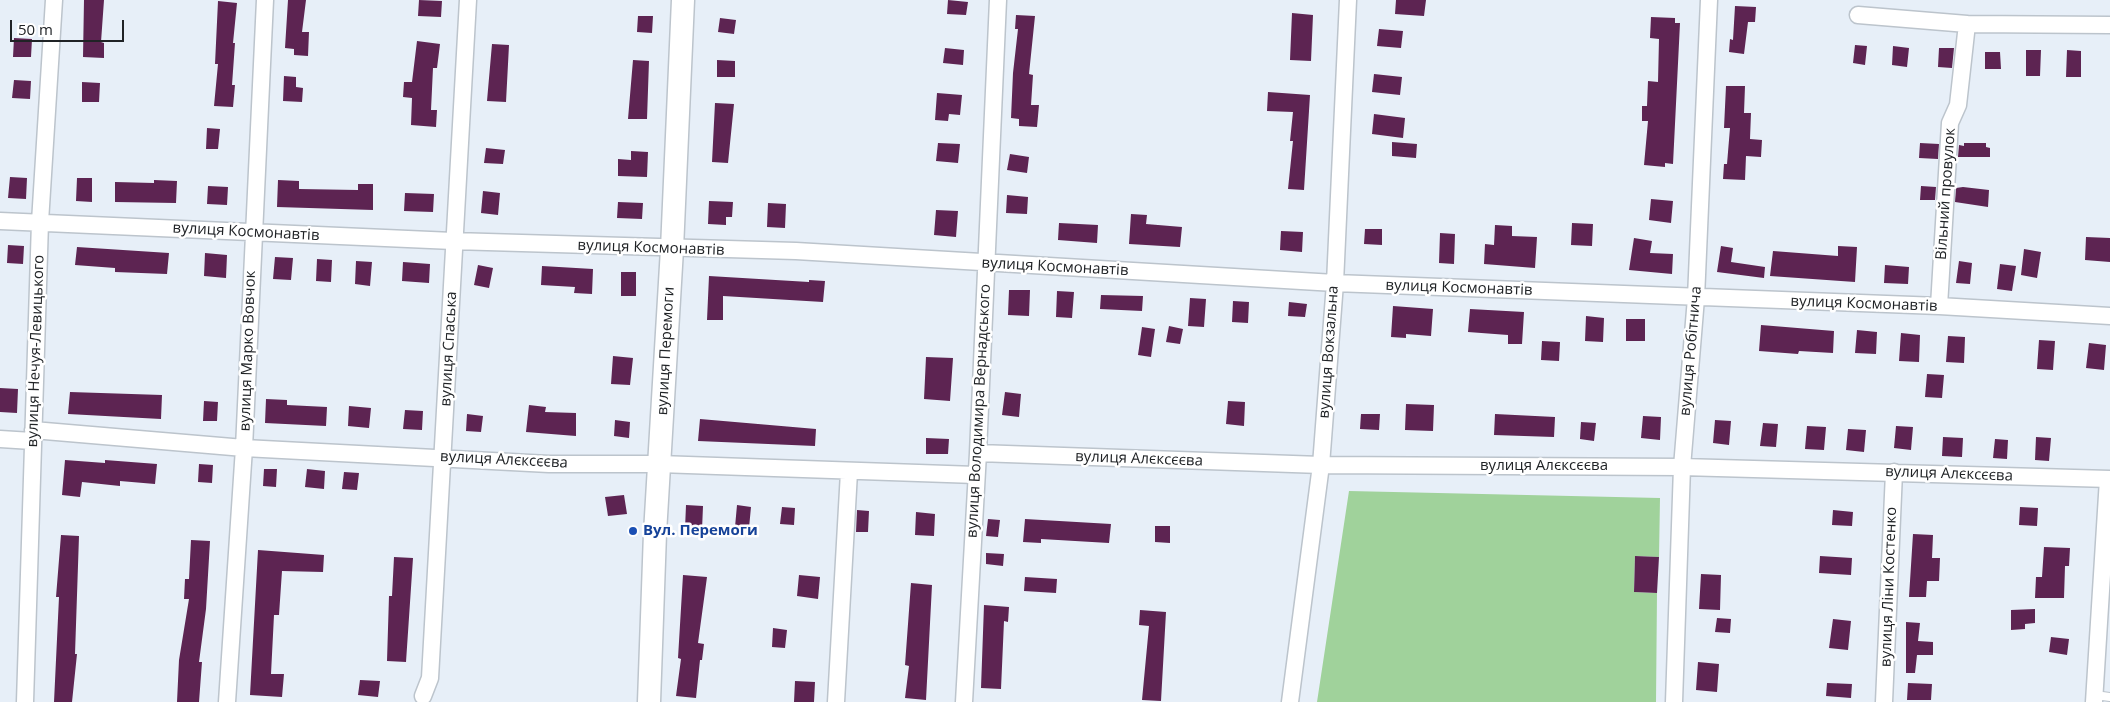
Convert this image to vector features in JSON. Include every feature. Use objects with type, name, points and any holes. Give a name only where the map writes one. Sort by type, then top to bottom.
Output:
[{"type":"main road","name":"вулиця Перемоги","points":[[649,702],[659,464],[672,249],[683,0]]},
{"type":"street","name":"вулиця Нечуя-Левицького","points":[[25,702],[40,222],[54,0]]},
{"type":"street","name":"вулиця Марко Вовчок","points":[[228,702],[244,448],[265,0]]},
{"type":"street","name":"вулиця Спаська","points":[[423,696],[430,678],[444,457],[453,241],[468,0]]},
{"type":"street","name":"вулиця Володимира Вернадського","points":[[964,702],[978,453],[998,0]]},
{"type":"street","name":"вулиця Вокзальна","points":[[1290,702],[1321,465],[1335,283],[1348,0]]},
{"type":"street","name":"вулиця Робітнича","points":[[1674,702],[1682,466],[1696,298],[1709,0]]},
{"type":"street","points":[[1858,15],[1967,24],[2110,25]]},
{"type":"street","name":"Вільний провулок","points":[[1939,306],[1950,123],[1958,105],[1967,24]]},
{"type":"street","name":"вулиця Космонавтів","points":[[0,221],[453,241],[796,252],[1335,283],[1939,306],[2110,316]]},
{"type":"street","name":"вулиця Алєксєєва","points":[[0,439],[32,436],[549,464],[659,464],[976,475]]},
{"type":"street","name":"вулиця Алєксєєва","points":[[978,453],[1321,465],[1682,466],[2109,479]]},
{"type":"street","points":[[836,702],[849,472]]},
{"type":"street","name":"вулиця Ліни Костенко","points":[[1884,702],[1894,472]]},
{"type":"street","points":[[2100,698],[2109,479]]},
{"type":"green space","points":[[1349,491],[1660,498],[1659,557],[1635,556],[1634,592],[1657,593],[1656,702],[1317,702]]},
{"type":"building","points":[[84,0],[104,0],[101,42],[104,43],[104,58],[83,57]]},
{"type":"building","points":[[288,0],[306,0],[302,32],[309,32],[308,56],[294,55],[294,49],[285,48]]},
{"type":"building","points":[[419,0],[442,1],[441,17],[418,16]]},
{"type":"building","points":[[948,0],[968,2],[966,15],[947,14]]},
{"type":"building","points":[[1396,0],[1426,0],[1424,16],[1395,14]]},
{"type":"building","points":[[218,1],[237,3],[233,43],[235,43],[232,85],[235,85],[233,107],[214,106],[218,64],[215,64]]},
{"type":"building","points":[[1735,6],[1756,7],[1755,22],[1748,22],[1744,54],[1729,52],[1730,39],[1733,40]]},
{"type":"building","points":[[1292,13],[1313,15],[1311,61],[1290,60]]},
{"type":"building","points":[[1016,15],[1035,16],[1029,74],[1033,75],[1031,105],[1039,105],[1037,127],[1019,126],[1019,119],[1011,118],[1013,73],[1018,29],[1015,29]]},
{"type":"building","points":[[638,16],[653,16],[652,33],[637,32]]},
{"type":"building","points":[[1651,17],[1675,18],[1675,23],[1680,23],[1673,164],[1665,163],[1665,167],[1644,165],[1648,121],[1642,121],[1642,106],[1647,106],[1648,81],[1658,82],[1659,39],[1650,38]]},
{"type":"building","points":[[720,18],[736,20],[734,34],[718,32]]},
{"type":"building","points":[[1379,29],[1403,31],[1401,48],[1377,46]]},
{"type":"building","points":[[14,38],[32,39],[31,57],[13,57]]},
{"type":"building","points":[[417,41],[440,44],[437,68],[433,68],[431,110],[437,110],[436,127],[411,125],[412,98],[403,97],[404,82],[412,82]]},
{"type":"building","points":[[492,44],[509,45],[506,102],[487,101]]},
{"type":"building","points":[[1855,45],[1867,46],[1865,65],[1853,63]]},
{"type":"building","points":[[1893,46],[1909,48],[1907,67],[1892,65]]},
{"type":"building","points":[[945,48],[964,50],[963,65],[943,63]]},
{"type":"building","points":[[1939,48],[1954,48],[1952,68],[1938,67]]},
{"type":"building","points":[[2026,50],[2041,50],[2040,76],[2026,76]]},
{"type":"building","points":[[2067,50],[2081,51],[2081,77],[2066,77]]},
{"type":"building","points":[[1985,52],[2000,52],[2001,69],[1985,69]]},
{"type":"building","points":[[633,60],[649,61],[647,119],[628,119]]},
{"type":"building","points":[[717,60],[735,61],[735,77],[717,77]]},
{"type":"building","points":[[1374,74],[1402,77],[1400,95],[1372,92]]},
{"type":"building","points":[[284,76],[296,77],[296,87],[303,88],[302,102],[283,101]]},
{"type":"building","points":[[14,80],[31,81],[30,99],[12,98]]},
{"type":"building","points":[[82,82],[100,83],[99,102],[82,102]]},
{"type":"building","points":[[1726,86],[1745,86],[1744,113],[1751,113],[1750,139],[1762,140],[1761,157],[1746,156],[1745,180],[1723,179],[1724,164],[1727,164],[1730,128],[1724,128]]},
{"type":"building","points":[[1268,92],[1310,95],[1304,190],[1288,189],[1293,141],[1290,141],[1293,112],[1267,111]]},
{"type":"building","points":[[937,93],[962,95],[960,115],[949,114],[948,121],[935,120]]},
{"type":"building","points":[[715,103],[734,104],[728,163],[712,162]]},
{"type":"building","points":[[1374,114],[1405,118],[1403,138],[1372,134]]},
{"type":"building","points":[[207,128],[220,129],[218,149],[206,149]]},
{"type":"building","points":[[1392,142],[1417,144],[1416,158],[1392,156]]},
{"type":"building","points":[[938,143],[960,144],[958,163],[936,161]]},
{"type":"building","points":[[1920,143],[1939,144],[1938,159],[1919,158]]},
{"type":"building","points":[[1964,143],[1986,143],[1986,147],[1990,148],[1990,157],[1958,157],[1959,145],[1964,146]]},
{"type":"building","points":[[486,148],[505,150],[503,164],[484,163]]},
{"type":"building","points":[[631,151],[648,152],[647,177],[618,176],[618,159],[631,160]]},
{"type":"building","points":[[1010,154],[1029,157],[1027,173],[1007,170]]},
{"type":"building","points":[[10,177],[27,178],[26,199],[8,198]]},
{"type":"building","points":[[77,178],[92,178],[92,202],[76,201]]},
{"type":"building","points":[[154,180],[177,181],[176,203],[115,202],[115,182],[154,183]]},
{"type":"building","points":[[278,180],[299,181],[299,189],[358,190],[358,184],[373,184],[373,210],[277,207]]},
{"type":"building","points":[[208,186],[228,187],[227,205],[207,204]]},
{"type":"building","points":[[1921,186],[1936,187],[1935,200],[1920,200]]},
{"type":"building","points":[[1956,188],[1989,190],[1988,207],[1955,202]]},
{"type":"building","points":[[483,191],[500,193],[498,215],[481,213]]},
{"type":"building","points":[[405,193],[434,194],[433,212],[404,211]]},
{"type":"building","points":[[1007,195],[1028,197],[1027,214],[1006,213]]},
{"type":"building","points":[[1651,199],[1673,201],[1671,223],[1649,220]]},
{"type":"building","points":[[709,201],[733,202],[732,217],[726,217],[726,225],[708,224]]},
{"type":"building","points":[[618,202],[643,203],[642,219],[617,218]]},
{"type":"building","points":[[768,203],[786,204],[785,228],[767,227]]},
{"type":"building","points":[[936,210],[958,211],[956,237],[934,235]]},
{"type":"building","points":[[1131,214],[1147,215],[1146,224],[1182,227],[1180,247],[1129,244]]},
{"type":"building","points":[[1059,223],[1098,225],[1097,243],[1058,240]]},
{"type":"building","points":[[1572,223],[1593,224],[1592,246],[1571,245]]},
{"type":"building","points":[[1495,225],[1512,226],[1512,236],[1537,237],[1535,268],[1484,264],[1485,244],[1494,245]]},
{"type":"building","points":[[1365,229],[1382,229],[1382,245],[1364,244]]},
{"type":"building","points":[[1281,231],[1303,232],[1302,252],[1280,250]]},
{"type":"building","points":[[1440,233],[1455,234],[1454,264],[1439,263]]},
{"type":"building","points":[[2086,237],[2110,238],[2110,262],[2085,260]]},
{"type":"building","points":[[1634,238],[1652,241],[1650,253],[1673,254],[1672,274],[1629,270]]},
{"type":"building","points":[[8,245],[24,246],[23,264],[7,263]]},
{"type":"building","points":[[1721,246],[1733,248],[1731,262],[1765,267],[1764,278],[1717,272]]},
{"type":"building","points":[[1838,246],[1857,247],[1855,282],[1770,276],[1773,251],[1838,256]]},
{"type":"building","points":[[77,247],[169,253],[167,274],[115,272],[115,268],[75,265]]},
{"type":"building","points":[[2024,249],[2041,252],[2037,278],[2021,275]]},
{"type":"building","points":[[205,253],[227,255],[226,278],[204,276]]},
{"type":"building","points":[[275,257],[293,258],[291,280],[273,279]]},
{"type":"building","points":[[317,259],[332,260],[331,282],[316,281]]},
{"type":"building","points":[[356,261],[372,262],[370,286],[355,284]]},
{"type":"building","points":[[1959,261],[1972,263],[1970,284],[1956,283]]},
{"type":"building","points":[[403,262],[430,264],[429,283],[402,281]]},
{"type":"building","points":[[2000,264],[2016,266],[2012,291],[1997,289]]},
{"type":"building","points":[[478,265],[493,268],[489,288],[474,285]]},
{"type":"building","points":[[1885,265],[1909,267],[1908,284],[1884,283]]},
{"type":"building","points":[[542,266],[593,269],[592,294],[574,293],[575,287],[541,285]]},
{"type":"building","points":[[621,272],[636,272],[636,296],[621,296]]},
{"type":"building","points":[[709,276],[809,282],[809,280],[825,281],[823,302],[723,296],[723,320],[707,320]]},
{"type":"building","points":[[1009,290],[1030,290],[1029,316],[1008,315]]},
{"type":"building","points":[[1057,291],[1074,292],[1072,318],[1056,317]]},
{"type":"building","points":[[1101,295],[1143,296],[1142,311],[1100,309]]},
{"type":"building","points":[[1190,298],[1206,299],[1204,327],[1188,326]]},
{"type":"building","points":[[1233,301],[1249,302],[1248,323],[1232,322]]},
{"type":"building","points":[[1289,302],[1307,304],[1305,317],[1288,316]]},
{"type":"building","points":[[1393,306],[1433,309],[1431,336],[1406,334],[1406,338],[1391,337]]},
{"type":"building","points":[[1470,309],[1524,312],[1522,344],[1508,344],[1508,335],[1468,332]]},
{"type":"building","points":[[1586,316],[1604,318],[1603,342],[1585,341]]},
{"type":"building","points":[[1626,319],[1645,319],[1645,341],[1626,341]]},
{"type":"building","points":[[1761,325],[1834,331],[1833,353],[1799,351],[1798,354],[1759,351]]},
{"type":"building","points":[[1169,326],[1183,329],[1180,344],[1166,342]]},
{"type":"building","points":[[1142,327],[1155,329],[1151,357],[1138,355]]},
{"type":"building","points":[[1857,330],[1877,332],[1876,354],[1855,353]]},
{"type":"building","points":[[1901,333],[1920,335],[1919,362],[1899,361]]},
{"type":"building","points":[[1948,336],[1965,337],[1964,363],[1946,362]]},
{"type":"building","points":[[2039,340],[2055,341],[2053,370],[2037,369]]},
{"type":"building","points":[[1542,341],[1560,342],[1559,361],[1541,360]]},
{"type":"building","points":[[2089,343],[2106,345],[2104,370],[2086,368]]},
{"type":"building","points":[[613,356],[633,358],[630,385],[611,384]]},
{"type":"building","points":[[926,357],[953,358],[950,401],[924,399]]},
{"type":"building","points":[[1927,374],[1944,375],[1942,398],[1925,397]]},
{"type":"building","points":[[0,388],[18,389],[17,413],[0,412]]},
{"type":"building","points":[[70,392],[162,395],[161,419],[68,414]]},
{"type":"building","points":[[1005,392],[1021,394],[1019,417],[1002,415]]},
{"type":"building","points":[[266,399],[287,400],[287,405],[327,407],[326,426],[265,423]]},
{"type":"building","points":[[204,401],[218,402],[217,421],[203,421]]},
{"type":"building","points":[[1228,401],[1245,402],[1244,426],[1226,424]]},
{"type":"building","points":[[1406,404],[1434,405],[1433,431],[1405,430]]},
{"type":"building","points":[[529,405],[546,407],[545,412],[576,413],[576,436],[526,432]]},
{"type":"building","points":[[349,406],[371,408],[369,428],[348,426]]},
{"type":"building","points":[[405,410],[423,411],[422,430],[403,429]]},
{"type":"building","points":[[467,414],[483,416],[481,432],[466,431]]},
{"type":"building","points":[[1361,414],[1380,414],[1379,430],[1360,429]]},
{"type":"building","points":[[1495,414],[1555,417],[1554,437],[1494,435]]},
{"type":"building","points":[[1643,416],[1661,417],[1660,440],[1641,438]]},
{"type":"building","points":[[700,419],[816,429],[815,446],[698,441]]},
{"type":"building","points":[[615,420],[630,422],[629,438],[614,436]]},
{"type":"building","points":[[1715,420],[1731,421],[1729,445],[1713,443]]},
{"type":"building","points":[[1581,422],[1596,423],[1594,441],[1580,439]]},
{"type":"building","points":[[1763,423],[1778,424],[1776,447],[1760,446]]},
{"type":"building","points":[[1807,426],[1826,427],[1824,450],[1805,449]]},
{"type":"building","points":[[1896,426],[1913,427],[1911,450],[1894,448]]},
{"type":"building","points":[[1848,429],[1866,430],[1864,452],[1846,450]]},
{"type":"building","points":[[1943,437],[1963,438],[1962,457],[1942,456]]},
{"type":"building","points":[[2036,437],[2051,438],[2049,461],[2035,460]]},
{"type":"building","points":[[926,438],[949,439],[948,454],[926,454]]},
{"type":"building","points":[[1995,439],[2008,440],[2007,459],[1993,458]]},
{"type":"building","points":[[65,460],[105,463],[105,460],[157,464],[155,484],[120,481],[120,486],[82,482],[80,497],[62,495]]},
{"type":"building","points":[[199,464],[213,465],[212,483],[198,482]]},
{"type":"building","points":[[264,469],[277,469],[276,487],[263,486]]},
{"type":"building","points":[[307,469],[325,471],[324,489],[305,487]]},
{"type":"building","points":[[344,472],[359,473],[357,490],[342,489]]},
{"type":"building","points":[[624,495],[627,514],[608,516],[605,497]]},
{"type":"building","points":[[686,505],[703,506],[702,530],[685,529]]},
{"type":"building","points":[[737,505],[751,507],[749,528],[735,527]]},
{"type":"building","points":[[782,507],[795,508],[794,525],[780,524]]},
{"type":"building","points":[[2020,507],[2038,508],[2037,526],[2019,525]]},
{"type":"building","points":[[857,510],[869,511],[868,532],[856,532]]},
{"type":"building","points":[[1833,510],[1853,512],[1852,526],[1832,525]]},
{"type":"building","points":[[916,512],[935,514],[934,536],[915,535]]},
{"type":"building","points":[[988,519],[1000,520],[998,537],[986,536]]},
{"type":"building","points":[[1025,519],[1111,524],[1109,543],[1041,539],[1041,543],[1023,542]]},
{"type":"building","points":[[1155,526],[1170,526],[1170,543],[1155,542]]},
{"type":"building","points":[[1913,534],[1933,535],[1932,558],[1940,558],[1939,581],[1927,581],[1926,597],[1909,597]]},
{"type":"building","points":[[61,535],[79,536],[75,654],[77,654],[72,702],[54,702],[59,597],[56,597]]},
{"type":"building","points":[[191,540],[210,541],[206,609],[199,662],[202,662],[199,702],[177,702],[179,660],[189,599],[184,599],[185,579],[189,579]]},
{"type":"building","points":[[2044,547],[2070,548],[2069,566],[2065,566],[2064,598],[2035,598],[2036,577],[2042,577]]},
{"type":"building","points":[[258,550],[324,555],[323,572],[282,571],[279,615],[274,615],[271,674],[284,674],[282,697],[250,695]]},
{"type":"building","points":[[986,553],[1004,554],[1003,566],[986,564]]},
{"type":"building","points":[[1635,556],[1659,557],[1657,593],[1634,592]]},
{"type":"building","points":[[1820,556],[1852,558],[1851,575],[1819,573]]},
{"type":"building","points":[[394,557],[413,558],[406,662],[387,661],[389,596],[392,596]]},
{"type":"building","points":[[1701,574],[1721,575],[1720,610],[1699,609]]},
{"type":"building","points":[[683,575],[707,577],[698,643],[704,644],[702,660],[700,660],[696,698],[676,696],[681,659],[678,658]]},
{"type":"building","points":[[799,575],[820,577],[818,599],[797,596]]},
{"type":"building","points":[[1025,577],[1057,579],[1056,593],[1024,591]]},
{"type":"building","points":[[911,583],[932,585],[926,700],[905,698],[909,666],[905,665]]},
{"type":"building","points":[[984,605],[1009,607],[1008,622],[1004,621],[1001,689],[981,688]]},
{"type":"building","points":[[2035,609],[2035,623],[2025,624],[2025,629],[2011,630],[2011,610]]},
{"type":"building","points":[[1140,610],[1166,612],[1161,701],[1142,700],[1149,626],[1139,625]]},
{"type":"building","points":[[1717,618],[1731,619],[1730,633],[1715,632]]},
{"type":"building","points":[[1833,619],[1851,621],[1848,650],[1829,648]]},
{"type":"building","points":[[1906,622],[1920,623],[1918,641],[1933,642],[1933,655],[1917,655],[1915,673],[1906,673]]},
{"type":"building","points":[[773,628],[787,630],[785,648],[772,647]]},
{"type":"building","points":[[2051,637],[2069,639],[2067,655],[2049,652]]},
{"type":"building","points":[[1698,662],[1719,664],[1717,692],[1696,690]]},
{"type":"building","points":[[360,680],[380,681],[378,697],[358,695]]},
{"type":"building","points":[[795,681],[815,682],[814,702],[794,702]]},
{"type":"building","points":[[1827,683],[1852,684],[1851,698],[1826,696]]},
{"type":"building","points":[[1908,683],[1932,684],[1931,700],[1907,700]]},
{"type":"place","name":"Вул. Перемоги","points":[[633,531]]}]
